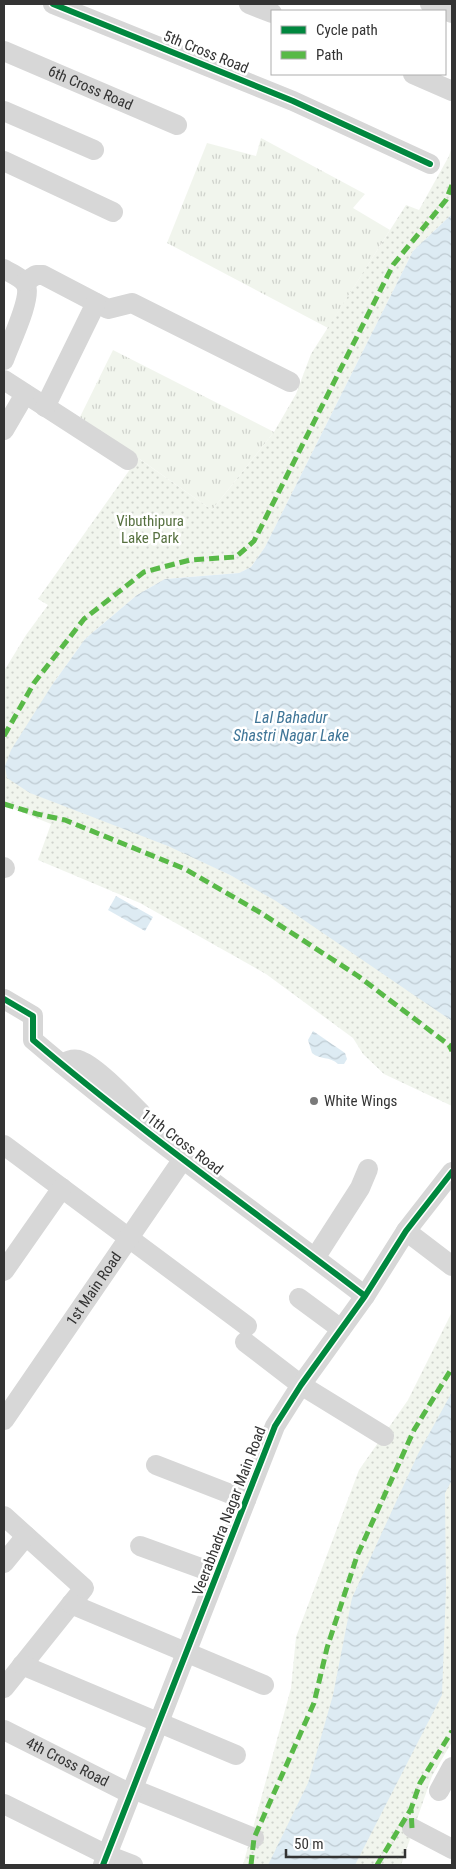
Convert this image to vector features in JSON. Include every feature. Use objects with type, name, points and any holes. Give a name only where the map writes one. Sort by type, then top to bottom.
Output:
[{"type":"street","name":"5th Cross Road","points":[[53,4],[293,101],[430,164]]},
{"type":"street","points":[[249,4],[271,13]]},
{"type":"street","points":[[430,4],[445,10]]},
{"type":"street","name":"6th Cross Road","points":[[4,51],[177,125]]},
{"type":"street","points":[[415,75],[452,91]]},
{"type":"street","points":[[4,111],[94,150]]},
{"type":"street","points":[[4,161],[113,212]]},
{"type":"street","points":[[4,269],[25,282],[27,288],[25,305],[4,360]]},
{"type":"street","points":[[25,282],[36,275],[43,275],[111,309],[132,303],[290,382]]},
{"type":"street","points":[[45,407],[96,303]]},
{"type":"street","points":[[4,380],[128,460]]},
{"type":"street","points":[[4,430],[25,394]]},
{"type":"street","name":"11th Cross Road","points":[[4,999],[33,1016],[33,1040],[62,1064],[138,1126],[365,1296]]},
{"type":"street","points":[[4,1145],[129,1239],[246,1334],[301,1385],[384,1436]]},
{"type":"street","name":"1st Main Road","points":[[4,1420],[183,1159]]},
{"type":"street","points":[[315,1258],[360,1188],[368,1169]]},
{"type":"street","name":"Veerabhadra Nagar Main Road","points":[[105,1860],[275,1426],[301,1385],[365,1296],[406,1232],[452,1172]]},
{"type":"street","points":[[4,1271],[62,1188]]},
{"type":"street","points":[[406,1232],[452,1266]]},
{"type":"street","points":[[299,1298],[341,1329]]},
{"type":"street","points":[[156,1465],[246,1500]]},
{"type":"street","points":[[4,1516],[84,1588],[4,1688]]},
{"type":"street","points":[[4,1564],[26,1536]]},
{"type":"street","points":[[140,1546],[217,1574]]},
{"type":"street","points":[[71,1604],[187,1654],[264,1684]]},
{"type":"street","points":[[22,1665],[236,1755]]},
{"type":"street","name":"4th Cross Road","points":[[4,1730],[132,1792],[254,1838]]},
{"type":"street","points":[[439,1791],[452,1767]]},
{"type":"street","points":[[4,1804],[105,1860],[134,1865]]},
{"type":"street","points":[[412,1828],[452,1849]]},
{"type":"green space","points":[[261,138],[365,194],[353,208],[390,230],[328,328],[167,243],[207,143],[256,156]]},
{"type":"green space","name":"Vibuthipura Lake Park","points":[[452,146],[452,214],[413,251],[265,547],[251,567],[239,573],[165,579],[137,595],[85,639],[52,685],[30,793],[107,820],[157,841],[206,863],[259,891],[316,925],[452,1021],[452,1106],[384,1074],[363,1054],[353,1038],[266,974],[140,903],[38,860],[51,824],[4,805],[4,671],[26,635],[48,605],[38,599],[138,458],[212,510],[274,432],[296,394],[311,354],[406,205],[419,210],[449,156]]},
{"type":"green space","points":[[113,350],[274,432],[212,510],[80,417]]},
{"type":"green space","points":[[452,1312],[452,1742],[432,1776],[401,1865],[243,1865],[291,1688],[296,1637],[359,1470],[408,1400]]},
{"type":"water","name":"Lal Bahadur Shastri Nagar Lake","points":[[452,214],[452,1021],[276,901],[230,875],[168,846],[30,793],[7,778],[5,766],[11,750],[52,685],[85,639],[137,595],[165,579],[239,573],[251,567],[265,547],[413,251]]},
{"type":"water","points":[[116,896],[153,917],[145,931],[108,910]]},
{"type":"water","points":[[313,1031],[345,1053],[347,1059],[344,1064],[338,1064],[312,1053],[308,1040]]},
{"type":"water","points":[[452,1392],[452,1480],[445,1493],[446,1589],[442,1695],[355,1865],[268,1865],[308,1783],[333,1695],[352,1598],[418,1454]]},
{"type":"marked path","points":[[4,736],[34,683],[84,619],[144,572],[190,560],[236,557],[254,541],[393,265],[446,200],[452,185]]},
{"type":"marked path","points":[[4,804],[65,820],[185,869],[261,913],[358,976],[449,1045],[452,1051]]},
{"type":"marked path","points":[[251,1865],[254,1838],[314,1703],[327,1648],[357,1556],[414,1430],[452,1368]]},
{"type":"marked path","points":[[412,1828],[411,1809],[420,1783],[452,1731]]},
{"type":"marked path","points":[[377,1865],[411,1809]]},
{"type":"cycle path","points":[[53,4],[293,101],[430,164]]},
{"type":"cycle path","points":[[4,999],[33,1016],[33,1040],[73,1074],[156,1139],[365,1296]]},
{"type":"cycle path","points":[[103,1865],[275,1426],[301,1385],[365,1296],[406,1231],[452,1172]]},
{"type":"place","name":"White Wings","points":[[314,1101]]}]
